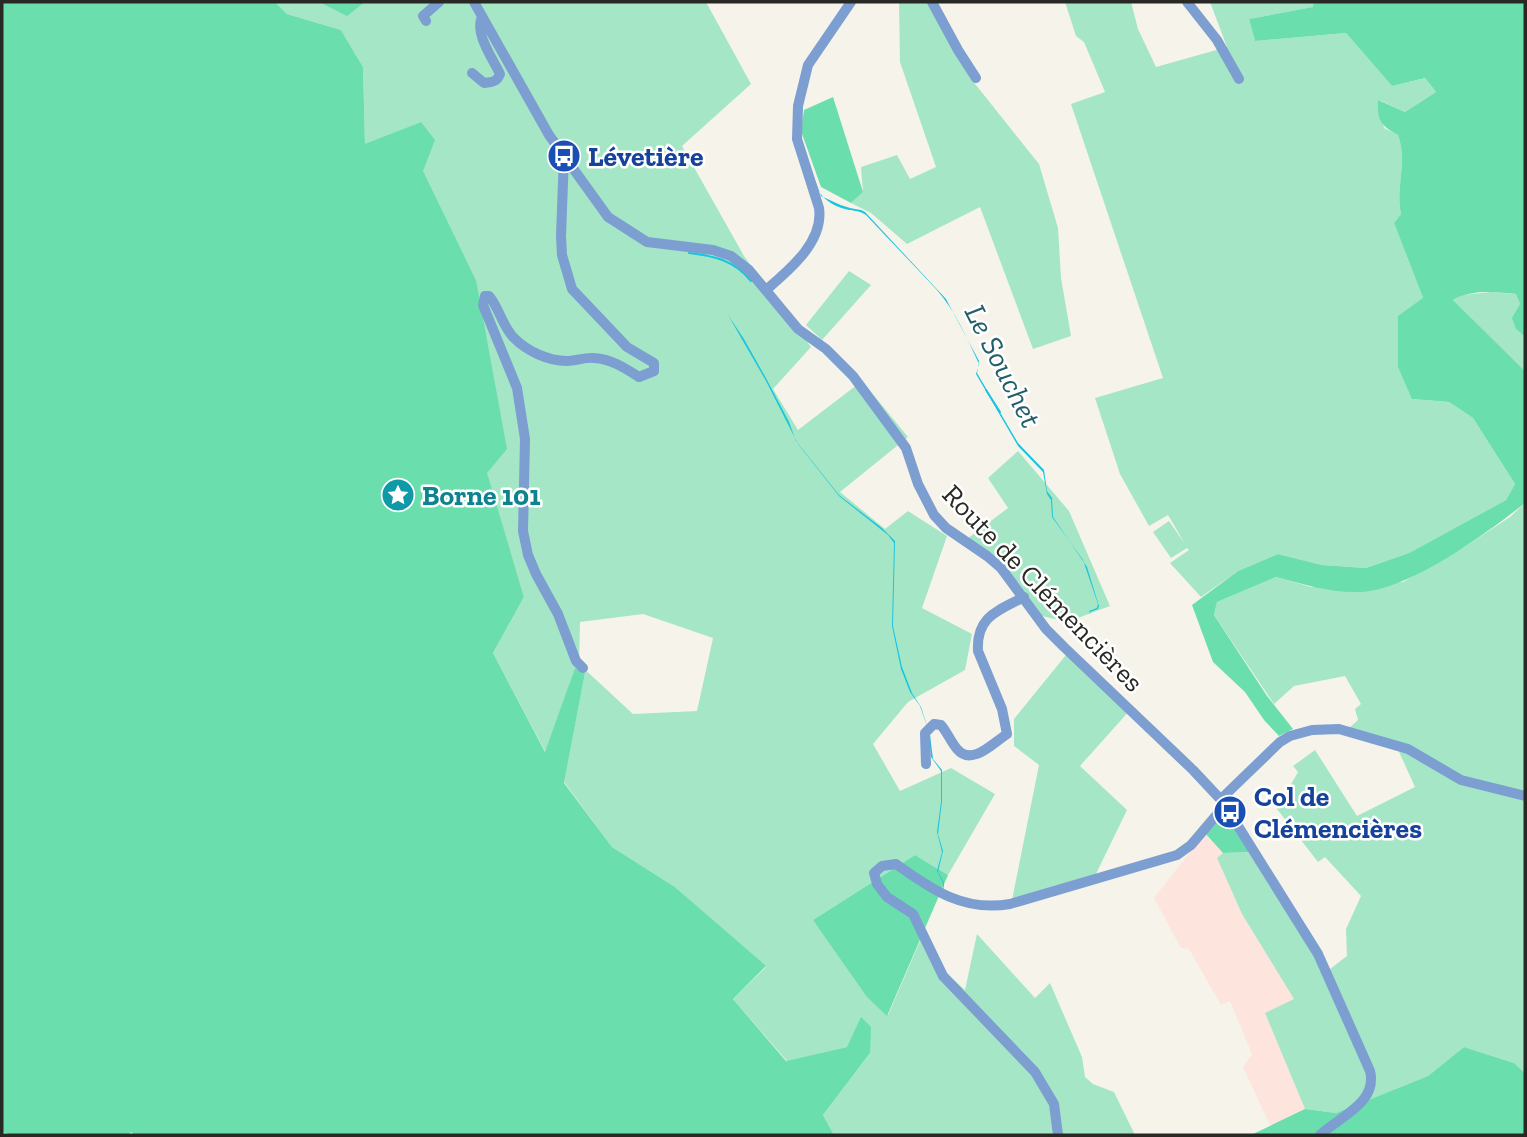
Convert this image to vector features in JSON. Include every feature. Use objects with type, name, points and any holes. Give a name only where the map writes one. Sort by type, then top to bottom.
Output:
[{"type":"street","points":[[426,21],[423,16],[439,2]]},
{"type":"street","points":[[474,2],[540,120],[564,156],[567,168],[561,236],[572,289],[627,347],[654,363],[654,371],[639,377],[610,360],[591,357],[568,361],[547,358],[512,336],[489,296],[485,296],[483,300],[493,334],[520,400],[525,439],[523,531],[528,555],[558,614],[576,661],[583,668]]},
{"type":"street","points":[[766,290],[784,276],[807,248],[818,227],[819,208],[797,139],[798,106],[808,65],[851,2]]},
{"type":"street","points":[[932,2],[976,78]]},
{"type":"street","points":[[1187,2],[1217,40],[1239,79]]},
{"type":"street","points":[[472,73],[484,83],[493,82],[500,74],[482,34],[479,22],[482,16]]},
{"type":"street","name":"Route de Clémencières","points":[[567,168],[603,210],[627,231],[659,245],[713,250],[731,256],[749,270],[798,329],[826,349],[853,376],[901,439],[923,496],[934,515],[951,532],[995,562],[1063,647],[1223,802],[1318,954],[1373,1080],[1370,1091],[1362,1102],[1320,1135]]},
{"type":"street","points":[[926,764],[925,733],[934,724],[941,725],[958,750],[967,755],[978,754],[1007,734],[997,696],[978,651],[977,642],[979,632],[991,614],[1024,597]]},
{"type":"street","points":[[1059,1135],[1054,1104],[1035,1072],[943,976],[913,914],[881,891],[874,873],[888,863],[896,864],[935,892],[990,907],[1010,904],[1177,855],[1191,845],[1223,802],[1280,742],[1290,736],[1326,728],[1356,733],[1408,749],[1461,780],[1525,796]]},
{"type":"shaded area","points":[[1205,833],[1223,853],[1217,858],[1242,914],[1294,999],[1265,1013],[1305,1109],[1284,1121],[1270,1125],[1243,1067],[1252,1054],[1230,1001],[1221,1005],[1189,949],[1181,948],[1154,898]]},
{"type":"green space","points":[[2,2],[275,2],[287,14],[341,30],[363,67],[365,144],[421,122],[435,140],[423,171],[476,280],[507,449],[487,473],[524,597],[493,653],[545,752],[575,668],[585,673],[564,783],[612,847],[675,887],[766,966],[733,999],[786,1061],[847,1047],[861,1017],[871,1027],[870,1053],[823,1115],[834,1135],[133,1135],[132,1132],[127,1135],[13,1135],[2,1132]]},
{"type":"green space","points":[[275,2],[319,2],[347,15],[365,2],[706,2],[751,84],[682,146],[744,256],[811,347],[773,389],[798,430],[862,381],[908,437],[840,492],[885,529],[908,511],[947,536],[922,608],[972,634],[965,670],[908,702],[873,744],[900,791],[951,768],[995,794],[948,875],[915,855],[813,920],[888,1015],[923,934],[941,968],[965,990],[977,934],[1035,998],[1050,983],[1082,1057],[1085,1077],[1093,1084],[1114,1092],[1135,1135],[834,1135],[823,1115],[870,1053],[870,1027],[847,1047],[787,1061],[733,999],[766,967],[675,887],[612,847],[564,782],[585,673],[575,668],[546,753],[493,653],[524,597],[486,473],[476,280],[422,170],[421,122],[365,145],[363,67],[341,30],[287,14]],"holes":[[[643,614],[713,638],[697,711],[633,714],[579,664],[580,622]]]},
{"type":"green space","points":[[319,2],[365,2],[347,16]]},
{"type":"green space","points":[[899,2],[927,2],[972,80],[1039,164],[1058,228],[1061,278],[1071,336],[1033,349],[980,207],[907,244],[871,213],[851,203],[863,192],[861,167],[897,155],[910,179],[936,167],[900,62]]},
{"type":"green space","points":[[1065,2],[1131,2],[1138,29],[1156,67],[1227,47],[1210,2],[1314,2],[1314,7],[1249,19],[1255,41],[1346,33],[1392,86],[1425,78],[1436,92],[1405,112],[1379,100],[1384,128],[1398,135],[1401,145],[1401,214],[1394,223],[1423,298],[1412,399],[1449,402],[1473,418],[1515,484],[1506,500],[1409,553],[1366,568],[1322,565],[1278,554],[1238,571],[1201,597],[1170,563],[1189,550],[1187,548],[1171,558],[1153,532],[1169,521],[1185,544],[1168,515],[1149,526],[1120,474],[1095,398],[1163,378],[1071,104],[1105,92],[1084,42],[1076,36]]},
{"type":"green space","points":[[1314,2],[1525,2],[1525,337],[1516,329],[1512,318],[1520,304],[1516,294],[1476,293],[1453,300],[1525,371],[1525,503],[1444,560],[1397,583],[1375,590],[1345,592],[1276,577],[1217,602],[1214,615],[1267,696],[1293,729],[1279,736],[1245,692],[1213,662],[1192,605],[1238,571],[1278,554],[1322,565],[1366,568],[1409,553],[1506,500],[1515,484],[1473,418],[1449,402],[1412,399],[1398,367],[1398,316],[1423,298],[1394,223],[1401,214],[1401,145],[1398,135],[1381,121],[1378,100],[1405,112],[1436,92],[1425,78],[1392,86],[1346,33],[1255,41],[1249,19],[1313,7]]},
{"type":"green space","points":[[833,97],[863,192],[851,203],[821,187],[801,131],[804,110]]},
{"type":"green space","points":[[849,271],[871,285],[822,340],[806,325]]},
{"type":"green space","points":[[1491,292],[1516,294],[1520,304],[1516,329],[1525,337],[1525,371],[1453,300],[1462,295]]},
{"type":"green space","points":[[1018,451],[1069,511],[1110,606],[1067,622],[1038,615],[1026,597],[967,539],[1008,508],[988,478]]},
{"type":"green space","points":[[1525,503],[1525,1073],[1514,1063],[1464,1047],[1428,1076],[1336,1113],[1305,1109],[1265,1013],[1294,999],[1242,914],[1217,858],[1223,853],[1250,852],[1322,964],[1330,969],[1347,956],[1346,929],[1361,896],[1325,857],[1318,862],[1277,809],[1298,772],[1293,766],[1315,750],[1357,816],[1415,787],[1395,743],[1349,728],[1358,720],[1355,709],[1361,704],[1345,676],[1294,686],[1274,704],[1214,615],[1217,602],[1276,577],[1311,587],[1403,582],[1466,546],[1510,517]]},
{"type":"green space","points":[[1070,650],[1131,709],[1080,766],[1127,810],[1095,876],[1011,905],[1039,765],[1014,746],[1014,719]]},
{"type":"green space","points":[[1214,819],[1232,821],[1250,852],[1223,853],[1205,833]]},
{"type":"green space","points":[[915,855],[948,875],[887,1016],[867,997],[813,920]]},
{"type":"green space","points":[[1464,1047],[1514,1063],[1525,1073],[1525,1135],[1251,1135],[1305,1109],[1336,1113],[1428,1076]]},
{"type":"water","points":[[824,197],[845,207],[865,212],[946,299],[953,313],[936,289],[866,215],[830,203]]},
{"type":"water","points":[[728,315],[767,380],[795,438],[766,381]]},
{"type":"water","points":[[978,368],[977,373],[1018,443],[1044,470],[1047,491],[1052,498],[1053,517],[1070,541],[1052,517],[1051,500],[1047,494],[1043,472],[1018,446],[976,374]]},
{"type":"water","points":[[797,443],[839,495],[882,528],[895,541],[893,626],[902,667],[912,693],[921,707],[930,735],[933,759],[942,770],[938,834],[943,851],[938,872],[944,883],[943,893],[943,883],[937,871],[942,852],[937,832],[941,771],[931,757],[928,729],[920,706],[910,692],[901,669],[892,626],[894,543],[888,535],[839,496]]},
{"type":"water","points":[[1084,562],[1099,606],[1098,609],[1090,612],[1091,615],[1089,611],[1097,608],[1098,604]]},
{"type":"waterway","points":[[689,253],[723,260],[738,268],[751,281]]},
{"type":"waterway","name":"Le Souchet","points":[[986,390],[1000,412]]},
{"type":"place","name":"Lévetière","points":[[564,156]]},
{"type":"place","name":"Borne 101","points":[[398,495]]},
{"type":"place","name":"Col de Clémencières","points":[[1230,812]]}]
